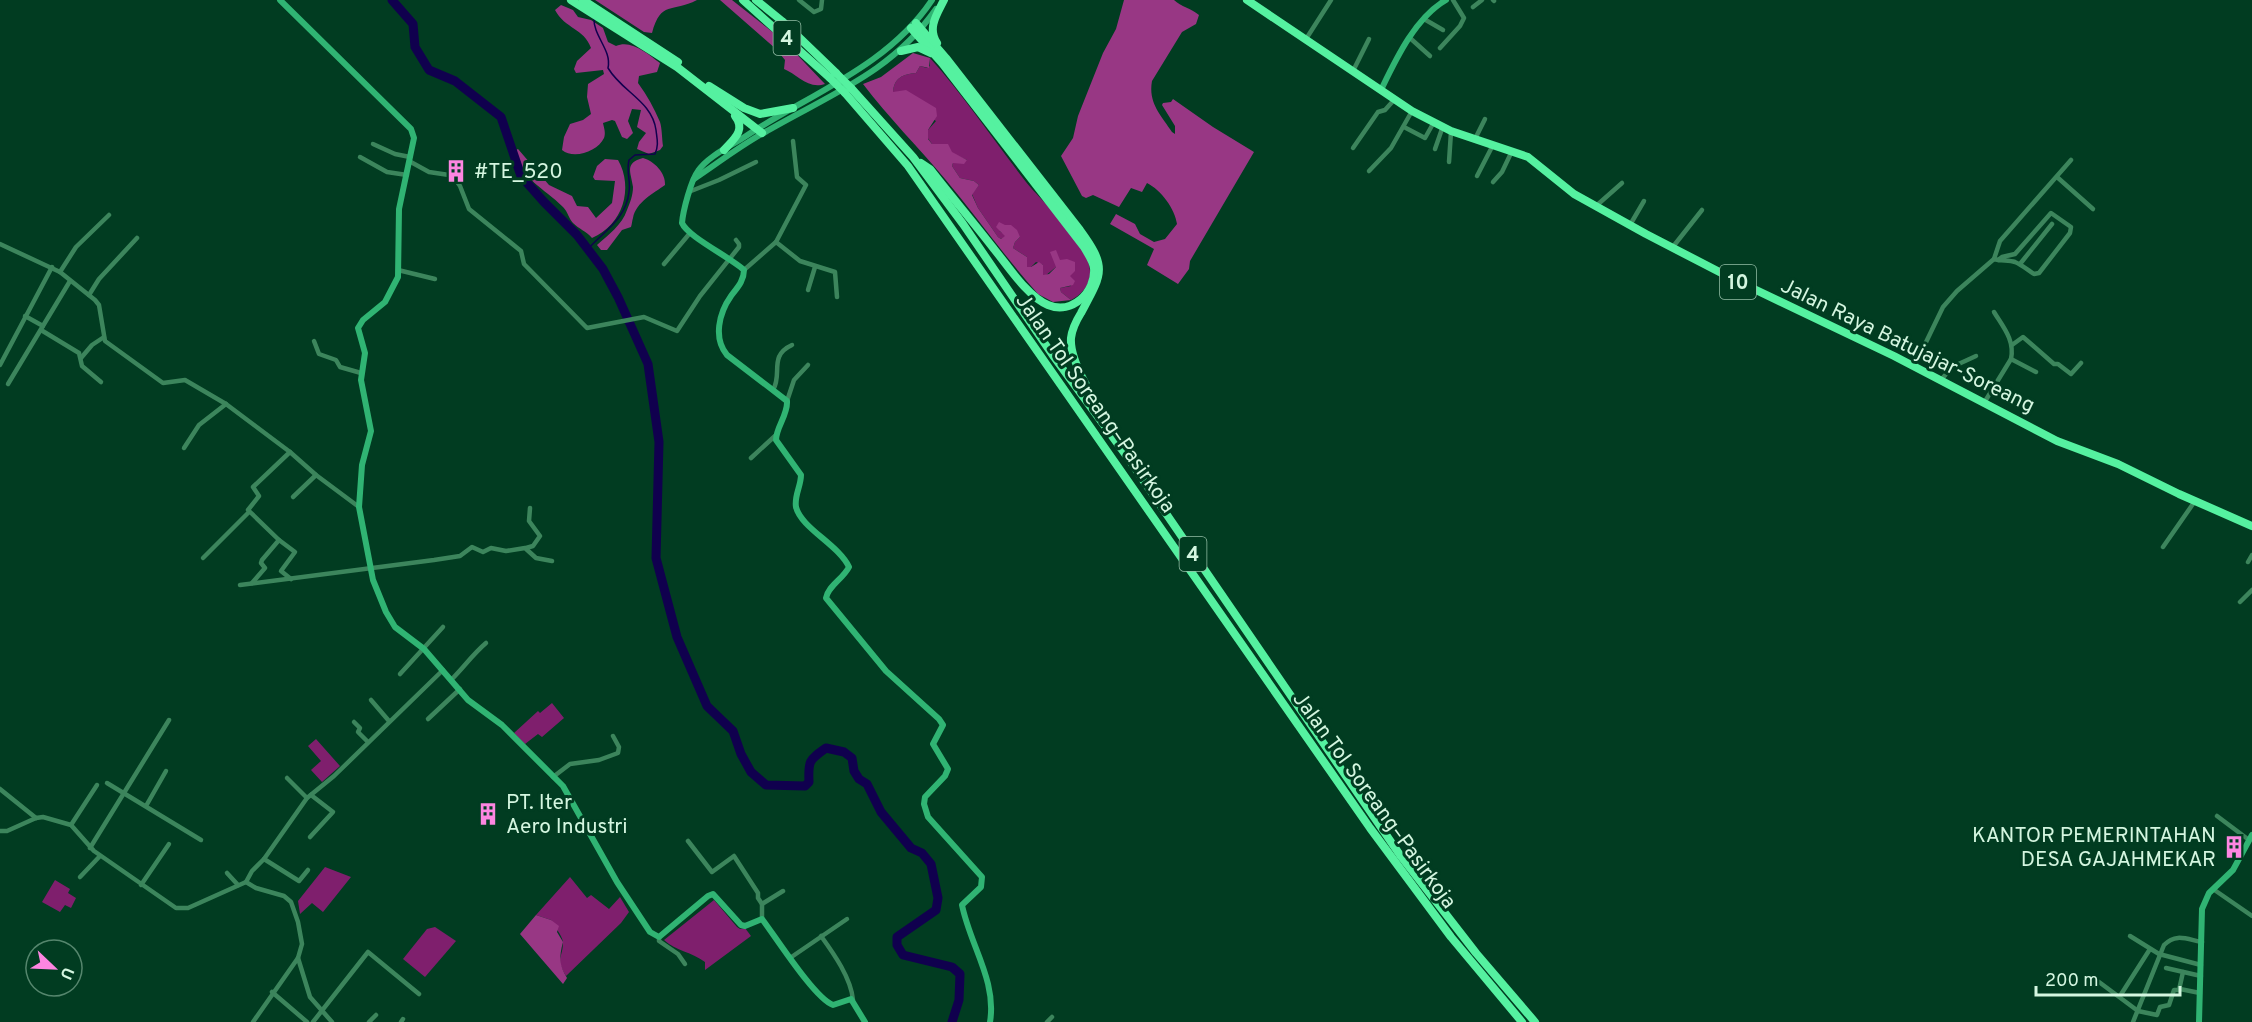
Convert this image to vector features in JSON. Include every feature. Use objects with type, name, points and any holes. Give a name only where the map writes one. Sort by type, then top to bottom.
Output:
[{"type":"highway","points":[[571,0],[583,4],[680,63],[761,130]]},
{"type":"highway","name":"Jalan Tol Soreang–Pasirkoja","points":[[743,0],[833,76],[913,157],[1128,458],[1400,855],[1476,953],[1535,1022]]},
{"type":"highway","name":"Jalan Tol Soreang–Pasirkoja","points":[[756,0],[782,21],[833,76]]},
{"type":"highway","points":[[913,157],[930,170],[1037,299],[1049,306],[1065,307],[1079,301],[1086,294],[1093,279],[1094,268],[1084,247],[944,61],[932,31],[943,0]]},
{"type":"highway","name":"Jalan Raya Batujajar-Soreang","points":[[1247,0],[1306,39],[1355,67],[1381,90],[1412,111],[1475,140],[1513,150],[1528,157],[1566,188],[1672,248],[1914,366],[2057,441],[2118,464],[2252,526]]},
{"type":"highway","points":[[607,18],[761,130]]},
{"type":"highway","points":[[916,29],[1080,230],[1097,256],[1100,267],[1098,283],[1073,327],[1071,348],[1082,378],[1128,458]]},
{"type":"highway","points":[[901,51],[922,47],[944,61]]},
{"type":"highway","points":[[709,86],[744,108],[760,114],[793,108]]},
{"type":"highway","name":"Jalan Tol Soreang–Pasirkoja","points":[[848,90],[922,185],[1370,828],[1451,937],[1522,1022]]},
{"type":"highway","points":[[719,100],[737,118],[740,127],[737,135],[724,150]]},
{"type":"street","points":[[280,0],[411,129],[414,138],[399,209],[396,283],[385,302],[359,324],[358,333],[365,353],[361,373],[370,431],[362,465],[359,507],[376,589],[395,627],[424,649],[468,700],[502,725],[570,796],[641,921],[650,932],[659,937]]},
{"type":"street","points":[[798,0],[814,12],[821,9],[822,0]]},
{"type":"street","points":[[744,270],[683,227],[693,179],[701,167],[724,150],[852,84],[901,51],[932,0]]},
{"type":"street","points":[[693,179],[793,108],[860,69],[916,29],[943,0]]},
{"type":"street","points":[[1306,39],[1331,0]]},
{"type":"street","points":[[1381,90],[1390,71],[1433,3],[1446,0]]},
{"type":"street","points":[[1440,48],[1460,26],[1464,18],[1453,0]]},
{"type":"street","points":[[1473,8],[1482,0]]},
{"type":"street","points":[[1424,19],[1443,30]]},
{"type":"street","points":[[1410,38],[1430,56]]},
{"type":"street","points":[[1355,67],[1369,39]]},
{"type":"street","points":[[1353,148],[1378,112],[1385,110],[1394,100]]},
{"type":"street","points":[[1369,171],[1391,147],[1412,111]]},
{"type":"street","points":[[1475,140],[1485,119]]},
{"type":"street","points":[[1404,127],[1425,138],[1434,122]]},
{"type":"street","points":[[1436,149],[1447,128]]},
{"type":"street","points":[[1447,128],[1449,162]]},
{"type":"street","points":[[787,401],[727,356],[720,346],[719,328],[722,314],[742,280],[744,270],[776,242],[806,185],[796,177],[793,141]]},
{"type":"street","points":[[373,144],[409,159],[429,172],[455,179],[469,209],[521,251],[524,264],[586,327],[634,318],[647,318],[677,331],[728,258],[739,247],[736,240]]},
{"type":"street","points":[[1477,176],[1492,145]]},
{"type":"street","points":[[1493,182],[1502,172],[1513,150]]},
{"type":"street","points":[[360,157],[387,172],[407,175]]},
{"type":"street","points":[[1996,259],[2000,241],[2071,160]]},
{"type":"street","points":[[691,190],[719,180],[756,162]]},
{"type":"street","points":[[2056,177],[2093,209]]},
{"type":"street","points":[[1596,206],[1622,183]]},
{"type":"street","points":[[1630,225],[1644,201]]},
{"type":"street","points":[[1672,248],[1702,210]]},
{"type":"street","points":[[1914,366],[1942,307],[1957,291],[1996,259],[2015,254],[2050,213],[2071,227],[2070,233],[2039,273],[2034,274],[2020,264],[1996,259]]},
{"type":"street","points":[[60,272],[76,247],[109,215]]},
{"type":"street","points":[[2020,264],[2052,224]]},
{"type":"street","points":[[664,264],[690,233]]},
{"type":"street","points":[[88,295],[99,279],[137,238]]},
{"type":"street","points":[[776,242],[800,261],[836,272],[837,297]]},
{"type":"street","points":[[0,244],[52,267],[98,302],[104,337],[109,345],[162,382],[166,384],[185,380],[226,404],[359,507]]},
{"type":"street","points":[[0,365],[52,267]]},
{"type":"street","points":[[808,290],[815,267]]},
{"type":"street","points":[[398,270],[435,279]]},
{"type":"street","points":[[8,384],[70,281]]},
{"type":"street","points":[[1984,402],[2011,359],[2012,345],[1994,312]]},
{"type":"street","points":[[25,316],[72,348],[81,358],[83,368],[101,382]]},
{"type":"street","points":[[81,358],[92,345],[104,337]]},
{"type":"street","points":[[2012,345],[2023,337],[2054,364],[2058,364],[2071,374],[2081,363]]},
{"type":"street","points":[[315,344],[319,354],[336,360],[340,367],[361,373]]},
{"type":"street","points":[[773,390],[777,382],[777,363],[781,354],[792,345]]},
{"type":"street","points":[[1941,380],[1953,366],[1976,356]]},
{"type":"street","points":[[2011,359],[2036,372]]},
{"type":"street","points":[[751,458],[776,435],[787,409],[787,401],[794,381],[808,365]]},
{"type":"street","points":[[184,448],[199,425],[226,404]]},
{"type":"street","points":[[776,435],[776,440],[801,475],[796,503],[798,514],[838,552],[849,567],[827,592],[828,601],[885,671],[939,719],[943,726],[933,744],[948,765],[948,771],[945,777],[928,792],[924,804],[928,817],[982,878],[981,887],[962,905],[970,935],[981,958],[992,1004],[990,1022]]},
{"type":"street","points":[[290,452],[253,487],[259,496],[248,507],[249,512],[295,552],[281,571],[291,579]]},
{"type":"street","points":[[293,497],[316,475]]},
{"type":"street","points":[[2163,547],[2194,501]]},
{"type":"street","points":[[240,585],[371,570],[460,556],[472,547],[483,552],[490,548],[506,551],[526,548],[533,546],[540,538],[540,534],[529,521],[530,508]]},
{"type":"street","points":[[203,558],[249,512]]},
{"type":"street","points":[[252,583],[265,568],[261,563],[262,560],[279,540]]},
{"type":"street","points":[[526,548],[536,558],[552,561]]},
{"type":"street","points":[[2248,562],[2252,555]]},
{"type":"street","points":[[2240,602],[2252,590]]},
{"type":"street","points":[[400,674],[443,627]]},
{"type":"street","points":[[452,679],[470,656],[486,643]]},
{"type":"street","points":[[0,831],[7,831],[36,818],[50,818],[71,825],[90,848],[100,856],[167,903],[180,909],[188,908],[246,882],[309,796],[443,670]]},
{"type":"street","points":[[428,719],[460,689]]},
{"type":"street","points":[[371,700],[389,721]]},
{"type":"street","points":[[90,848],[170,720]]},
{"type":"street","points":[[354,722],[360,728],[358,732],[368,742]]},
{"type":"street","points":[[553,777],[569,764],[600,760],[618,753],[619,747],[613,736]]},
{"type":"street","points":[[146,806],[166,771]]},
{"type":"street","points":[[287,778],[333,812],[310,837]]},
{"type":"street","points":[[107,783],[201,840]]},
{"type":"street","points":[[71,825],[97,785]]},
{"type":"street","points":[[0,789],[36,818]]},
{"type":"street","points":[[2199,1022],[2202,909],[2213,889],[2233,870],[2250,838],[2217,816]]},
{"type":"street","points":[[688,841],[712,872],[734,856],[758,893],[762,904],[762,919],[790,958],[829,1004],[835,1005],[849,998],[853,1000]]},
{"type":"street","points":[[141,885],[169,844]]},
{"type":"street","points":[[81,877],[100,856]]},
{"type":"street","points":[[264,859],[299,881],[308,870]]},
{"type":"street","points":[[227,873],[238,885]]},
{"type":"street","points":[[246,882],[254,887],[284,896],[291,902],[302,940],[298,958],[253,1022]]},
{"type":"street","points":[[2213,889],[2252,916]]},
{"type":"street","points":[[762,904],[783,891]]},
{"type":"street","points":[[659,937],[712,894],[742,926],[762,919]]},
{"type":"street","points":[[790,958],[848,920]]},
{"type":"street","points":[[821,936],[844,974],[853,1000],[865,1022]]},
{"type":"street","points":[[2130,936],[2158,954],[2201,965]]},
{"type":"street","points":[[659,937],[658,941],[678,954],[685,964]]},
{"type":"street","points":[[2133,1022],[2158,954],[2164,945],[2174,937],[2202,942]]},
{"type":"street","points":[[2120,996],[2150,949]]},
{"type":"street","points":[[313,1022],[368,952],[419,994]]},
{"type":"street","points":[[298,958],[310,997],[332,1022]]},
{"type":"street","points":[[2166,968],[2201,975]]},
{"type":"street","points":[[2180,989],[2183,972]]},
{"type":"street","points":[[2099,982],[2138,1011],[2157,1016]]},
{"type":"street","points":[[2156,1022],[2160,1008],[2169,1005],[2174,990],[2200,993]]},
{"type":"street","points":[[273,992],[307,1022]]},
{"type":"street","points":[[369,1022],[376,1015]]},
{"type":"street","points":[[1047,1022],[1052,1017]]},
{"type":"shaded area","points":[[595,0],[697,0],[664,11],[655,23],[652,33],[644,32]]},
{"type":"shaded area","points":[[720,0],[732,0],[785,42],[825,84],[813,85],[784,69],[785,60],[776,49]]},
{"type":"shaded area","points":[[1124,0],[1174,0],[1199,15],[1196,24],[1182,32],[1152,81],[1154,102],[1172,132],[1175,134],[1175,126],[1162,105],[1173,99],[1254,152],[1190,261],[1189,269],[1178,284],[1147,265],[1154,249],[1110,224],[1116,214],[1135,224],[1140,234],[1154,242],[1165,239],[1177,224],[1170,206],[1162,195],[1147,183],[1142,192],[1131,188],[1119,207],[1093,195],[1086,198],[1082,196],[1061,156],[1073,138],[1078,116],[1103,53],[1116,29]]},
{"type":"shaded area","points":[[561,5],[573,10],[578,17],[591,20],[603,28],[608,42],[616,46],[628,44],[633,46],[660,63],[657,72],[639,76],[638,83],[660,122],[663,146],[660,150],[649,154],[637,149],[646,133],[637,127],[641,110],[632,109],[628,121],[633,133],[627,139],[622,137],[615,121],[612,120],[603,123],[604,138],[597,147],[579,154],[562,150],[564,137],[570,124],[583,120],[591,114],[587,97],[588,84],[604,74],[603,70],[576,73],[574,69],[577,61],[591,48],[584,36],[559,16],[555,10]]},
{"type":"shaded area","points":[[913,53],[930,58],[929,68],[920,66],[916,73],[907,74],[897,80],[893,92],[906,90],[936,108],[937,116],[928,130],[928,139],[932,144],[948,144],[952,152],[967,160],[964,164],[953,163],[952,166],[960,178],[974,181],[979,185],[972,195],[998,237],[1001,239],[1005,236],[996,227],[999,222],[1011,225],[1017,230],[1020,237],[1013,248],[1027,257],[1027,267],[1039,262],[1043,265],[1043,275],[1049,274],[1056,267],[1050,252],[1056,250],[1060,260],[1067,259],[1075,262],[1075,271],[1070,276],[1075,281],[1073,285],[1060,288],[1061,292],[1071,300],[1053,302],[1038,294],[945,179],[863,84],[881,77]]},
{"type":"shaded area","points":[[930,58],[1026,182],[1082,247],[1090,275],[1085,288],[1075,298],[1071,300],[1061,292],[1060,288],[1071,286],[1056,267],[1045,276],[1043,265],[1036,262],[1031,267],[1027,267],[1027,257],[1013,248],[1020,237],[999,231],[1005,234],[1005,237],[1001,239],[998,237],[978,208],[972,194],[979,185],[974,181],[960,178],[952,166],[953,163],[967,160],[932,144],[927,137],[928,130],[936,121],[893,92],[897,80],[907,74],[916,73],[920,66],[927,68],[930,66]]},
{"type":"shaded area","points":[[518,149],[549,185],[572,196],[577,206],[588,207],[596,218],[612,203],[615,181],[595,180],[593,177],[597,166],[605,159],[618,160],[623,171],[625,194],[618,215],[603,232],[592,238],[575,225],[563,207],[528,176],[519,161],[516,150]]},
{"type":"shaded area","points":[[643,158],[659,168],[664,176],[665,185],[646,198],[638,207],[631,227],[622,230],[607,250],[601,250],[597,245],[618,225],[630,202],[633,187],[631,165]]},
{"type":"shaded area","points":[[552,703],[564,718],[542,737],[538,734],[525,744],[514,733],[538,711],[540,713]]},
{"type":"shaded area","points":[[316,739],[340,766],[322,782],[311,770],[321,761],[308,746]]},
{"type":"shaded area","points":[[325,867],[351,877],[323,912],[312,903],[300,914],[298,901]]},
{"type":"shaded area","points":[[570,877],[587,898],[591,895],[609,909],[620,897],[629,912],[621,923],[566,976],[560,962],[563,942],[561,936],[551,920],[536,915]]},
{"type":"shaded area","points":[[55,880],[70,889],[68,893],[76,898],[71,908],[65,905],[60,912],[42,902]]},
{"type":"shaded area","points":[[714,900],[737,927],[745,928],[751,936],[705,970],[705,962],[664,940]]},
{"type":"shaded area","points":[[536,915],[551,920],[559,926],[557,932],[563,942],[560,961],[567,978],[563,984],[520,934]]},
{"type":"shaded area","points":[[435,927],[456,941],[425,977],[403,959],[427,929]]},
{"type":"waterway","points":[[392,0],[413,24],[415,47],[429,70],[455,81],[501,117],[521,176],[577,235],[603,269],[648,364],[659,442],[656,558],[677,637],[707,706],[733,731],[741,754],[751,772],[766,785],[805,786],[809,782],[811,762],[826,748],[844,752],[852,758],[854,771],[859,779],[867,784],[881,812],[911,848],[922,853],[931,864],[938,898],[936,910],[897,937],[897,945],[903,955],[952,967],[960,974],[959,1000],[952,1022]]},
{"type":"waterway","points":[[588,249],[624,210],[629,188],[629,160],[635,155],[655,154],[657,145],[656,130],[649,111],[608,68],[609,61],[596,31],[594,18]]},
{"type":"place","name":"#TE_520","points":[[456,171]]},
{"type":"place","name":"PT. Iter Aero Industri","points":[[488,814]]},
{"type":"place","name":"KANTOR PEMERINTAHAN DESA GAJAHMEKAR","points":[[2234,847]]}]
